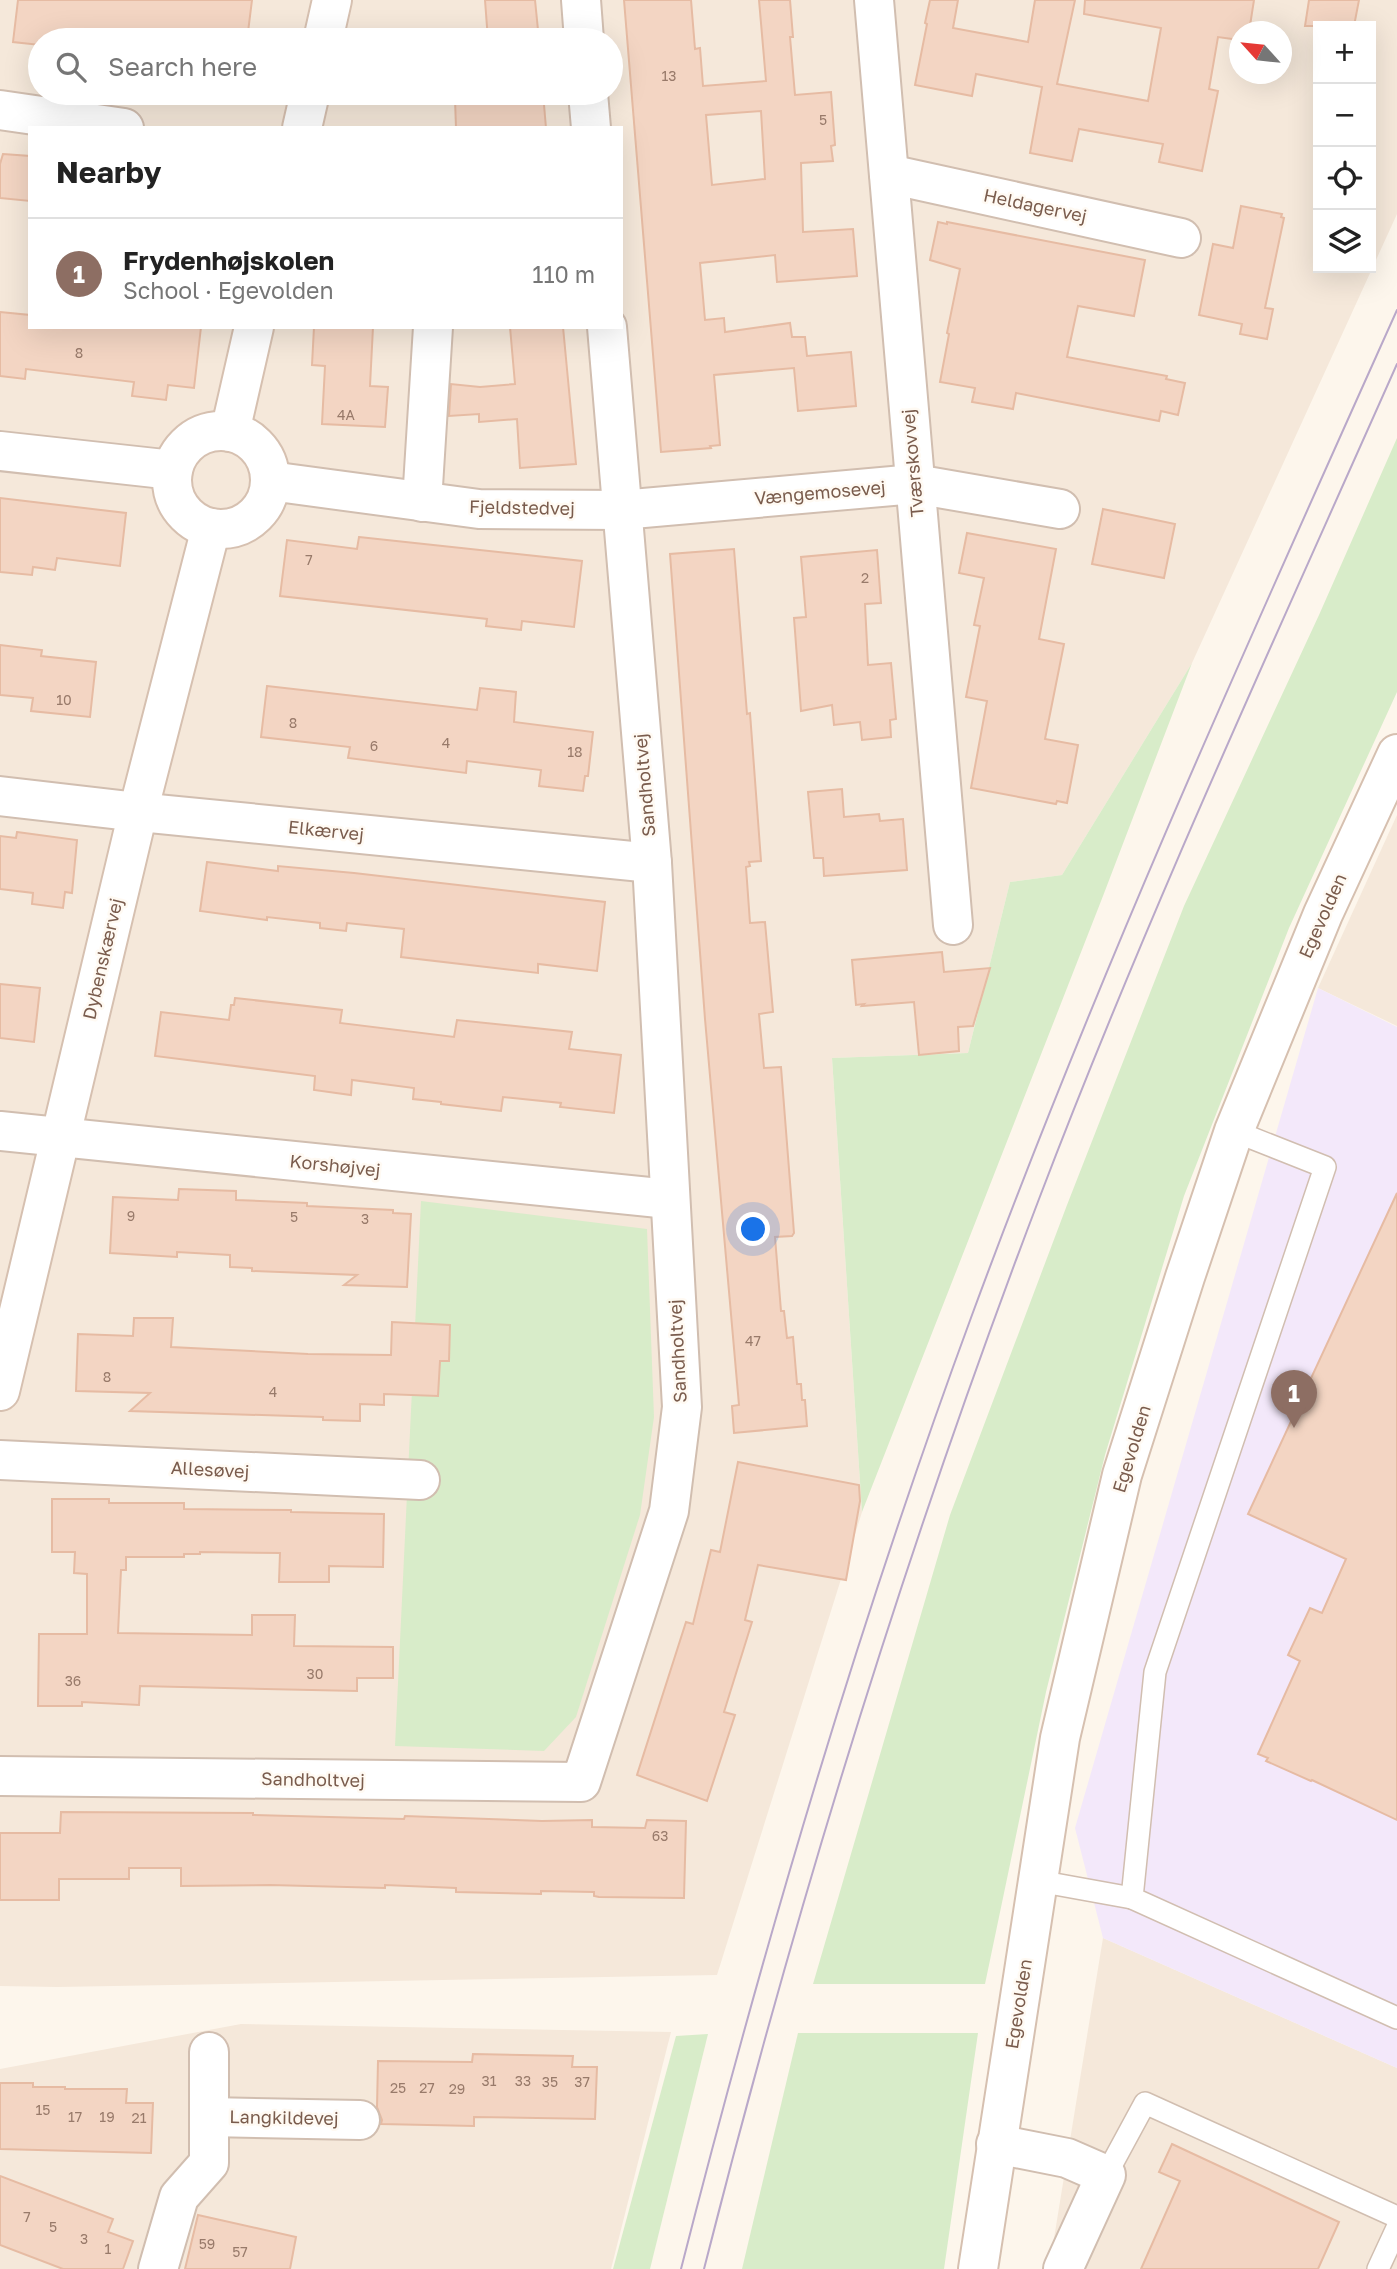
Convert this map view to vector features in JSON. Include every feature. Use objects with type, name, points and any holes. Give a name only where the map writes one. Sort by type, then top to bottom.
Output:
[{"type":"street","points":[[326,28],[332,0]]},
{"type":"street","points":[[581,0],[583,28]]},
{"type":"street","name":"Tværskovvej","points":[[874,0],[953,925]]},
{"type":"street","points":[[302,126],[307,105]]},
{"type":"street","points":[[589,105],[591,126]]},
{"type":"street","points":[[0,110],[110,126]]},
{"type":"street","name":"Heldagervej","points":[[889,174],[1181,238]]},
{"type":"street","points":[[230,432],[254,329]]},
{"type":"street","points":[[422,502],[433,329]]},
{"type":"street","name":"Sandholtvej","points":[[0,1776],[581,1782],[669,1511],[682,1407],[652,863],[607,329]]},
{"type":"street","points":[[215,431],[230,432],[241,435],[259,449],[265,458],[270,481],[268,494],[255,515],[234,527],[211,528],[199,524],[180,507],[174,495],[173,470],[183,450],[200,435],[215,431]]},
{"type":"street","points":[[0,451],[173,470]]},
{"type":"street","name":"Fjeldstedvej","points":[[270,481],[479,509],[621,510]]},
{"type":"street","name":"Vængemosevej","points":[[621,510],[915,484],[1060,509]]},
{"type":"street","name":"Dybenskærvej","points":[[0,1391],[138,812],[211,528]]},
{"type":"street","name":"Egevolden","points":[[978,2269],[1060,1738],[1122,1475],[1234,1131],[1318,926],[1392,778]]},
{"type":"street","name":"Elkærvej","points":[[0,796],[652,863]]},
{"type":"street","name":"Korshøjvej","points":[[0,1131],[669,1199]]},
{"type":"street","name":"Allesøvej","points":[[0,1461],[420,1480]]},
{"type":"street","name":"Langkildevej","points":[[158,2269],[179,2197],[209,2163],[209,2052]]},
{"type":"street","name":"Langkildevej","points":[[209,2117],[360,2120]]},
{"type":"street","points":[[996,2144],[1067,2158],[1106,2175],[1063,2269]]},
{"type":"lane","points":[[1132,1898],[1155,1672],[1325,1167],[1234,1131]]},
{"type":"lane","points":[[1038,1881],[1132,1898],[1397,2018]]},
{"type":"lane","points":[[1106,2175],[1145,2103],[1397,2217]]},
{"type":"lane","points":[[1378,2269],[1397,2228]]},
{"type":"shaded area","points":[[0,0],[1397,0],[1397,214],[1376,260],[1376,21],[1313,21],[1313,273],[1370,273],[1192,663],[1062,875],[1010,882],[968,1053],[832,1058],[862,1512],[717,1975],[0,1986]]},
{"type":"shaded area","points":[[1397,815],[1397,1026],[1318,988]]},
{"type":"shaded area","points":[[1318,988],[1397,1027],[1397,2068],[1103,1938],[1075,1828]]},
{"type":"shaded area","points":[[1103,1938],[1397,2068],[1397,2269],[1049,2269]]},
{"type":"shaded area","points":[[241,2024],[671,2032],[611,2269],[0,2269],[0,2069]]},
{"type":"green space","points":[[1397,438],[1397,692],[1289,928],[1184,1196],[1105,1455],[1046,1692],[985,1984],[813,1984],[950,1515],[1067,1205],[1184,906],[1319,615]]},
{"type":"green space","points":[[1192,663],[862,1512],[832,1058],[968,1053],[1010,882],[1062,875]]},
{"type":"green space","points":[[421,1201],[647,1229],[654,1417],[640,1515],[576,1717],[544,1751],[395,1746]]},
{"type":"green space","points":[[798,2033],[978,2033],[944,2269],[742,2269]]},
{"type":"green space","points":[[708,2034],[650,2269],[613,2269],[676,2036]]},
{"type":"building","points":[[18,0],[252,0],[248,28],[28,28],[28,44],[13,42]]},
{"type":"building","points":[[485,0],[535,0],[538,28],[487,28]]},
{"type":"building","points":[[624,0],[691,0],[695,49],[700,48],[703,86],[766,81],[759,0],[790,0],[795,95],[831,92],[835,145],[831,146],[833,161],[801,163],[803,232],[853,229],[857,276],[777,282],[775,255],[700,263],[705,320],[724,318],[725,332],[790,323],[792,337],[805,337],[807,356],[851,352],[856,406],[798,411],[794,368],[714,375],[720,445],[661,452]],"holes":[[[761,111],[765,179],[712,185],[706,115]]]},
{"type":"building","points":[[930,0],[958,0],[953,28],[1028,42],[1035,0],[1075,0],[1057,84],[1148,101],[1161,28],[1084,14],[1085,0],[1254,0],[1251,21],[1229,21],[1229,38],[1218,37],[1209,89],[1218,91],[1202,171],[1159,162],[1163,144],[1079,129],[1072,161],[1030,153],[1042,87],[976,74],[972,96],[915,85],[927,24],[925,23]]},
{"type":"building","points":[[1309,0],[1359,0],[1355,21],[1313,21],[1313,26],[1305,26]]},
{"type":"building","points":[[455,105],[544,105],[546,126],[456,126]]},
{"type":"building","points":[[3,154],[28,156],[28,201],[0,198],[0,164]]},
{"type":"building","points":[[1241,206],[1282,214],[1281,217],[1284,218],[1265,308],[1273,309],[1267,339],[1240,334],[1242,324],[1199,315],[1213,244],[1233,248]]},
{"type":"building","points":[[938,222],[1145,260],[1134,316],[1078,306],[1067,357],[1167,376],[1166,379],[1185,383],[1178,415],[1161,411],[1159,421],[1016,393],[1013,409],[972,402],[975,388],[940,382],[960,269],[930,260]]},
{"type":"building","points":[[0,312],[28,315],[28,329],[201,329],[194,388],[168,385],[166,400],[132,396],[134,382],[26,369],[25,379],[0,376]]},
{"type":"building","points":[[314,329],[373,329],[370,386],[388,387],[385,427],[322,424],[325,366],[312,365]]},
{"type":"building","points":[[510,329],[563,329],[576,464],[520,468],[517,419],[479,422],[479,414],[449,416],[451,384],[480,387],[515,384]]},
{"type":"building","points":[[0,498],[126,513],[120,566],[57,558],[55,570],[33,567],[32,575],[0,572]]},
{"type":"building","points":[[1103,509],[1175,524],[1164,578],[1092,564]]},
{"type":"building","points":[[967,533],[1056,549],[1039,639],[1064,644],[1045,739],[1078,745],[1067,803],[1057,801],[1056,804],[971,788],[987,701],[966,697],[980,626],[974,625],[984,578],[959,573]]},
{"type":"building","points":[[359,537],[582,561],[574,627],[522,621],[521,630],[486,626],[487,619],[280,596],[287,540],[357,549]]},
{"type":"building","points":[[734,549],[761,861],[749,862],[750,866],[746,867],[750,923],[765,922],[773,1012],[759,1014],[764,1068],[781,1067],[794,1233],[792,1236],[775,1237],[781,1311],[784,1311],[787,1338],[793,1337],[797,1384],[801,1384],[802,1400],[805,1400],[807,1426],[734,1433],[732,1406],[739,1405],[705,1019],[670,554]]},
{"type":"building","points":[[877,550],[881,603],[865,604],[868,665],[891,663],[896,719],[890,720],[891,737],[862,740],[860,722],[834,725],[832,705],[801,711],[794,618],[806,617],[801,557]]},
{"type":"building","points":[[0,645],[42,650],[41,656],[96,662],[90,717],[31,711],[33,698],[0,695]]},
{"type":"building","points":[[267,686],[477,710],[480,688],[516,692],[514,722],[593,732],[588,776],[585,776],[583,791],[539,786],[541,770],[467,761],[466,773],[348,758],[350,747],[261,737]]},
{"type":"building","points":[[842,789],[844,817],[879,814],[880,821],[903,819],[907,870],[824,876],[823,858],[814,858],[808,792]]},
{"type":"building","points":[[17,832],[77,840],[72,893],[65,892],[63,908],[32,904],[33,893],[0,889],[0,836],[16,838]]},
{"type":"building","points":[[207,862],[278,871],[278,866],[354,873],[605,902],[597,971],[538,964],[538,973],[401,957],[404,929],[347,923],[346,931],[320,928],[320,923],[267,917],[267,920],[200,911]]},
{"type":"building","points":[[942,952],[944,972],[990,968],[973,1026],[958,1027],[959,1051],[919,1055],[914,1002],[856,1005],[852,960]]},
{"type":"building","points":[[0,984],[40,988],[34,1042],[0,1038]]},
{"type":"building","points":[[235,998],[342,1010],[340,1023],[454,1037],[457,1020],[572,1032],[569,1049],[621,1055],[614,1113],[560,1107],[561,1103],[503,1097],[501,1111],[441,1104],[413,1099],[414,1088],[352,1080],[351,1095],[314,1090],[315,1076],[155,1056],[161,1012],[229,1020]]},
{"type":"building","points":[[179,1189],[236,1191],[236,1200],[307,1203],[307,1206],[393,1210],[393,1213],[411,1214],[407,1287],[344,1285],[357,1275],[252,1271],[252,1268],[230,1267],[230,1255],[177,1252],[177,1257],[110,1253],[113,1197],[178,1200]]},
{"type":"building","points":[[1397,1193],[1397,1820],[1266,1761],[1268,1758],[1258,1754],[1300,1661],[1288,1655],[1310,1608],[1322,1613],[1346,1559],[1248,1514]]},
{"type":"building","points":[[134,1318],[173,1318],[171,1347],[308,1354],[391,1355],[392,1322],[450,1325],[449,1361],[440,1361],[438,1396],[384,1394],[384,1405],[360,1404],[360,1421],[323,1420],[323,1417],[130,1411],[150,1393],[76,1391],[78,1334],[133,1336]]},
{"type":"building","points":[[738,1462],[859,1485],[860,1501],[846,1580],[758,1565],[745,1620],[752,1622],[724,1712],[735,1715],[707,1801],[637,1775],[686,1622],[693,1624],[711,1550],[720,1552]]},
{"type":"building","points":[[52,1499],[109,1499],[109,1503],[184,1503],[184,1509],[384,1514],[383,1567],[329,1566],[329,1582],[279,1582],[280,1553],[200,1552],[184,1554],[184,1557],[126,1557],[126,1570],[121,1570],[118,1633],[252,1635],[252,1615],[295,1615],[294,1646],[393,1647],[393,1678],[357,1678],[357,1691],[140,1686],[139,1705],[82,1702],[82,1706],[38,1706],[39,1634],[87,1634],[87,1574],[74,1573],[75,1552],[52,1552]]},
{"type":"building","points":[[61,1812],[592,1820],[592,1827],[645,1828],[647,1820],[686,1821],[684,1898],[599,1897],[594,1896],[594,1892],[456,1892],[456,1888],[385,1885],[385,1888],[181,1886],[181,1868],[129,1868],[129,1879],[59,1879],[59,1900],[0,1900],[0,1833],[60,1833]]},
{"type":"building","points":[[473,2054],[573,2056],[572,2067],[597,2067],[595,2119],[474,2117],[474,2126],[381,2124],[377,2107],[378,2061],[472,2062]]},
{"type":"building","points":[[0,2083],[33,2083],[33,2087],[65,2089],[127,2089],[126,2103],[153,2103],[151,2153],[0,2149]]},
{"type":"building","points":[[1172,2144],[1339,2222],[1318,2269],[1141,2269],[1180,2181],[1159,2172]]},
{"type":"building","points":[[0,2176],[113,2219],[108,2232],[133,2241],[123,2269],[63,2269],[0,2245]]},
{"type":"building","points":[[198,2215],[296,2237],[290,2269],[185,2269]]},
{"type":"tram line","points":[[681,2269],[745,2028],[814,1788],[890,1550],[972,1315],[1020,1187],[1123,934],[1230,684],[1397,310]]},
{"type":"tram line","points":[[704,2269],[739,2133],[815,1863],[899,1595],[990,1330],[1080,1093],[1167,883],[1397,364]]},
{"type":"place","name":"Frydenhøjskolen","points":[[1294,1428]]}]
